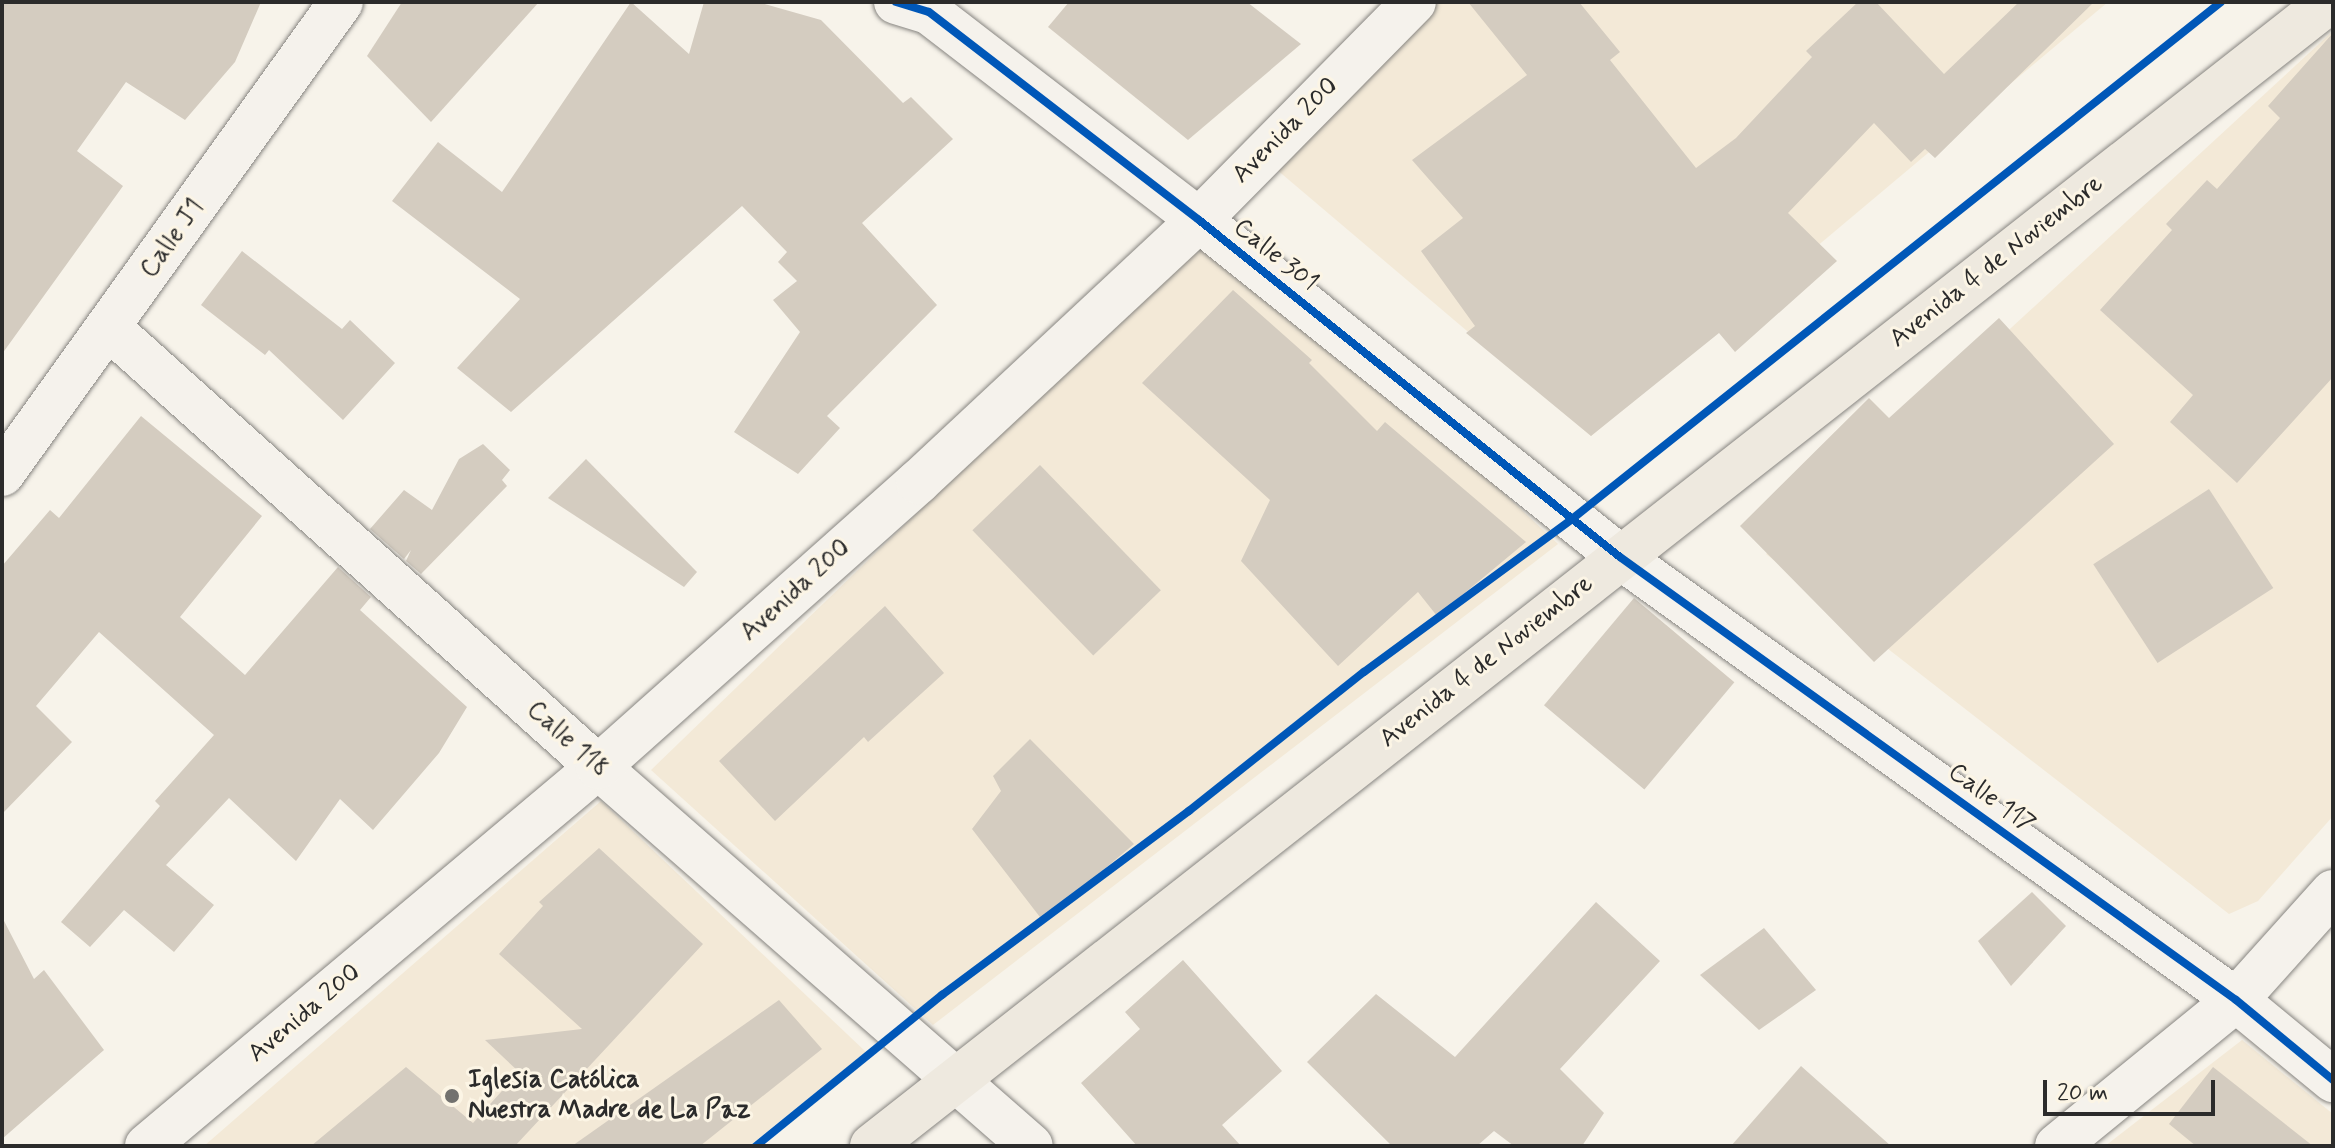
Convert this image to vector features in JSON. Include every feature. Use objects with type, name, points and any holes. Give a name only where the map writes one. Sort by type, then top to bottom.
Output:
[{"type":"main road","name":"Avenida 4 de Noviembre","points":[[872,1146],[2329,2]]},
{"type":"street","name":"Calle J1","points":[[2,474],[341,2]]},
{"type":"street","name":"Calle 301","points":[[896,2],[929,12],[1199,220],[1620,557]]},
{"type":"street","name":"Avenida 200","points":[[147,1146],[598,767],[918,482],[1199,220],[1414,2]]},
{"type":"street","name":"Calle 118","points":[[109,328],[598,767],[1031,1146]]},
{"type":"street","name":"Calle 117","points":[[1620,557],[2236,1000],[2333,1080]]},
{"type":"street","points":[[2057,1146],[2236,1000],[2333,892]]},
{"type":"shaded area","points":[[1438,2],[2108,2],[1591,436],[1276,169]]},
{"type":"shaded area","points":[[2333,31],[2333,816],[2258,901],[2229,914],[1766,554]]},
{"type":"shaded area","points":[[1216,224],[1558,544],[933,1025],[651,770]]},
{"type":"shaded area","points":[[601,801],[866,1052],[749,1146],[204,1146]]},
{"type":"shaded area","points":[[2242,1040],[2333,1114],[2333,1146],[2105,1146]]},
{"type":"building","points":[[2,2],[261,2],[235,62],[185,120],[126,82],[77,151],[123,186],[2,354]]},
{"type":"building","points":[[402,2],[539,2],[431,122],[367,56]]},
{"type":"building","points":[[631,2],[689,54],[704,2],[758,2],[821,20],[903,103],[911,97],[953,139],[862,223],[937,305],[827,416],[840,428],[798,474],[734,432],[800,332],[773,300],[797,281],[778,262],[787,252],[742,206],[511,412],[457,368],[520,299],[392,201],[438,142],[502,192]]},
{"type":"building","points":[[1069,2],[1247,2],[1301,44],[1188,140],[1048,27]]},
{"type":"building","points":[[1468,2],[1579,2],[1620,52],[1610,60],[1696,168],[1736,138],[1812,57],[1806,51],[1858,2],[1876,2],[1944,74],[2019,2],[2094,2],[1935,158],[1925,149],[1911,162],[1874,123],[1788,213],[1837,261],[1735,352],[1719,333],[1591,436],[1466,333],[1475,326],[1421,251],[1463,218],[1412,160],[1527,75]]},
{"type":"building","points":[[2333,33],[2333,377],[2237,483],[2170,422],[2193,395],[2100,310],[2172,230],[2166,224],[2207,180],[2217,189],[2280,118],[2268,106]]},
{"type":"building","points":[[242,251],[342,329],[350,320],[395,363],[343,420],[269,350],[265,355],[201,305]]},
{"type":"building","points":[[1233,290],[1312,360],[1309,363],[1377,431],[1385,422],[1526,542],[1437,616],[1418,592],[1338,666],[1241,561],[1270,500],[1142,383]]},
{"type":"building","points":[[1999,318],[2114,444],[1874,662],[1740,526],[1869,398],[1889,418]]},
{"type":"building","points":[[141,416],[262,516],[180,617],[245,675],[338,567],[371,597],[360,610],[467,707],[439,753],[373,830],[340,799],[296,861],[229,798],[166,865],[214,905],[174,952],[124,910],[90,947],[61,922],[160,806],[155,801],[214,735],[99,632],[36,706],[72,742],[2,814],[2,566],[50,510],[59,518]]},
{"type":"building","points":[[483,444],[510,470],[502,480],[507,486],[421,574],[406,561],[411,550],[404,559],[370,529],[404,490],[432,510],[459,459]]},
{"type":"building","points":[[586,459],[697,572],[684,587],[548,498]]},
{"type":"building","points":[[1040,465],[1161,590],[1093,655],[972,530]]},
{"type":"building","points":[[2209,489],[2273,588],[2158,663],[2093,564]]},
{"type":"building","points":[[1634,598],[1734,682],[1644,789],[1544,705]]},
{"type":"building","points":[[885,606],[944,673],[868,742],[864,737],[775,821],[719,761]]},
{"type":"building","points":[[1030,739],[1134,844],[1043,921],[972,829],[1001,791],[993,776]]},
{"type":"building","points":[[599,848],[703,944],[515,1146],[311,1146],[406,1067],[473,1123],[519,1072],[485,1040],[582,1029],[499,954],[543,906],[539,902]]},
{"type":"building","points":[[2032,892],[2066,926],[2011,986],[1978,941]]},
{"type":"building","points":[[1596,902],[1660,961],[1560,1069],[1604,1113],[1582,1146],[1514,1146],[1494,1131],[1477,1146],[1392,1146],[1307,1062],[1376,994],[1455,1057]]},
{"type":"building","points":[[2,917],[34,979],[44,970],[104,1050],[2,1139]]},
{"type":"building","points":[[1764,928],[1816,990],[1759,1030],[1700,975]]},
{"type":"building","points":[[1183,960],[1282,1071],[1222,1125],[1241,1146],[1137,1146],[1081,1083],[1140,1029],[1125,1012]]},
{"type":"building","points":[[779,1000],[822,1049],[700,1146],[572,1146]]},
{"type":"building","points":[[1801,1066],[1891,1146],[1731,1146]]},
{"type":"building","points":[[2213,1067],[2313,1146],[2196,1146],[2169,1124]]},
{"type":"cycle path","points":[[896,2],[929,12],[1199,220],[1620,557],[2236,1000],[2333,1080]]},
{"type":"cycle path","points":[[756,1146],[942,995],[1189,811],[1364,672],[1572,519],[2221,2]]},
{"type":"place","name":"Iglesia Católica Nuestra Madre de La Paz","points":[[452,1096]]}]
